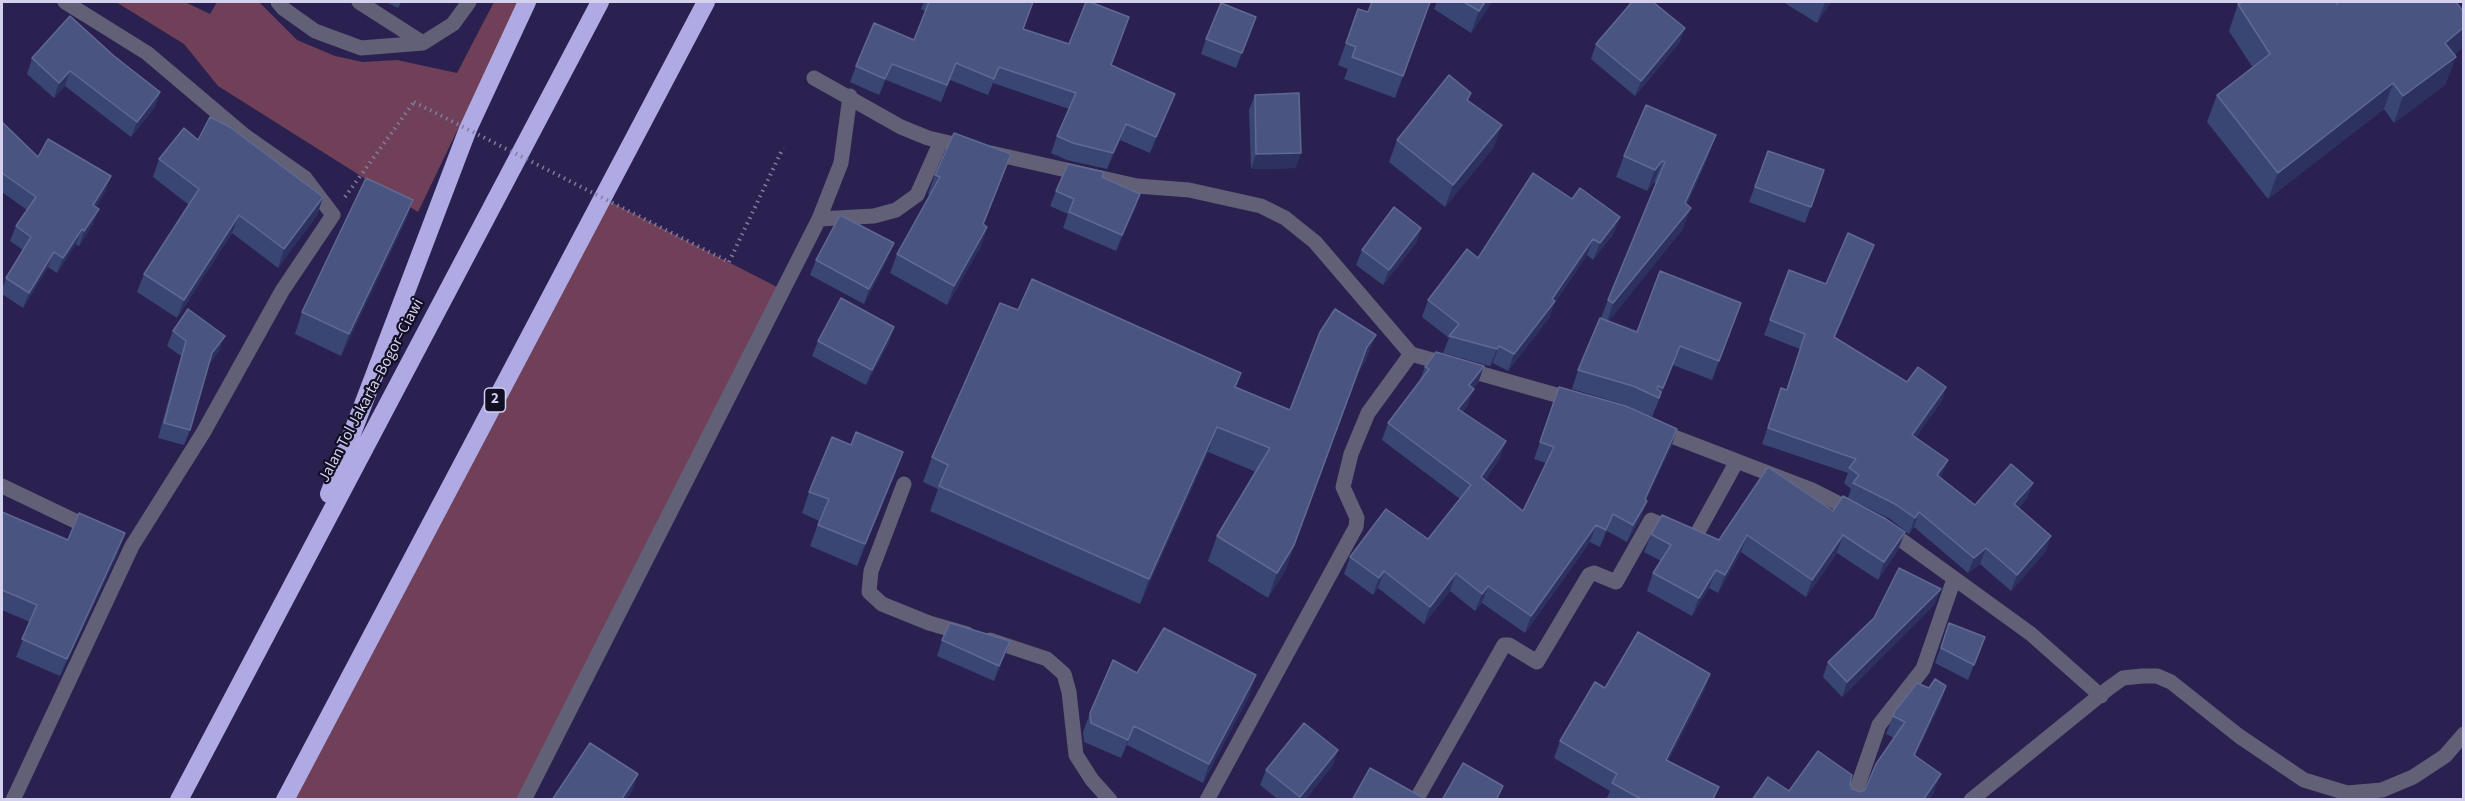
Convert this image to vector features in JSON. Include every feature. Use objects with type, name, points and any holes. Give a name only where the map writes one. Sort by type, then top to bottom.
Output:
[{"type":"highway","points":[[300,568],[468,129],[526,2]]},
{"type":"highway","name":"Jalan Tol Jakarta–Bogor–Ciawi","points":[[179,800],[600,2]]},
{"type":"highway","name":"2","points":[[285,800],[706,2]]},
{"type":"street","points":[[13,800],[121,542],[203,433],[282,291],[333,215],[305,178],[245,136],[147,53],[64,2]]},
{"type":"street","points":[[278,2],[315,31],[361,48],[423,43],[453,24],[469,2]]},
{"type":"street","points":[[359,2],[423,43]]},
{"type":"street","points":[[814,78],[850,96],[901,127],[941,141],[1137,186],[1209,194],[1261,206],[1285,218],[1315,242],[1411,354],[1589,405]]},
{"type":"street","points":[[524,800],[819,219],[840,163],[850,96]]},
{"type":"street","points":[[819,219],[873,216],[896,210],[917,195],[941,141]]},
{"type":"street","points":[[1207,800],[1356,527],[1356,518],[1343,487],[1351,454],[1368,413],[1411,354]]},
{"type":"street","points":[[1644,424],[1812,490],[1869,520],[2031,634],[2101,696]]},
{"type":"street","points":[[1416,800],[1504,645],[1509,645],[1535,662],[1539,661],[1589,575],[1594,573],[1616,582],[1649,520],[1694,539],[1737,461]]},
{"type":"street","points":[[904,484],[871,571],[869,592],[882,604],[929,623],[1047,659],[1064,674],[1070,692],[1076,755],[1092,780],[1110,800]]},
{"type":"street","points":[[2,486],[121,542]]},
{"type":"street","points":[[1854,800],[1880,725],[1923,669],[1954,579]]},
{"type":"street","points":[[1971,800],[2123,678],[2142,676],[2164,679],[2205,707],[2239,736],[2304,780],[2347,793],[2382,790],[2414,777],[2445,756],[2463,734]]},
{"type":"path","points":[[333,215],[414,102],[729,262],[783,148]]},
{"type":"shaded area","points":[[116,2],[185,2],[210,14],[217,2],[259,2],[297,40],[335,56],[363,62],[397,60],[457,73],[494,2],[519,2],[418,212],[218,86],[184,44]]},
{"type":"shaded area","points":[[603,198],[783,290],[524,799],[285,800]]},
{"type":"building","points":[[929,2],[1033,2],[1023,29],[1069,44],[1086,2],[1129,17],[1111,65],[1175,94],[1156,137],[1126,124],[1113,153],[1073,143],[1057,136],[1076,93],[999,67],[994,79],[956,63],[947,85],[892,64],[885,79],[856,66],[874,23],[914,40]]},
{"type":"building","points":[[1372,2],[1430,2],[1403,76],[1352,57],[1356,47],[1346,43],[1358,9],[1368,12]]},
{"type":"building","points":[[1464,2],[1485,2],[1479,11]]},
{"type":"building","points":[[1632,2],[1653,2],[1685,28],[1641,81],[1596,44]]},
{"type":"building","points":[[2243,2],[2337,2],[2337,5],[2338,2],[2456,2],[2463,11],[2463,28],[2445,43],[2456,57],[2403,96],[2393,83],[2278,173],[2217,95],[2270,54],[2238,4]]},
{"type":"building","points":[[1221,3],[1256,17],[1242,53],[1206,39]]},
{"type":"building","points":[[70,16],[114,56],[160,92],[137,122],[70,71],[59,83],[32,58]]},
{"type":"building","points":[[1449,75],[1471,93],[1467,100],[1502,125],[1453,185],[1397,140]]},
{"type":"building","points":[[1299,93],[1301,153],[1256,154],[1255,95]]},
{"type":"building","points":[[1646,105],[1716,135],[1685,203],[1691,208],[1613,303],[1608,300],[1665,162],[1662,161],[1655,170],[1624,156]]},
{"type":"building","points":[[210,117],[230,127],[323,197],[284,249],[239,215],[184,300],[144,274],[199,189],[159,159],[184,128],[198,140]]},
{"type":"building","points":[[2,122],[38,157],[48,139],[111,176],[93,205],[99,209],[84,231],[82,229],[63,258],[54,252],[29,293],[6,278],[31,237],[16,226],[36,197],[2,173]]},
{"type":"building","points":[[954,133],[1011,154],[983,224],[987,227],[954,286],[897,254],[940,177],[935,175]]},
{"type":"building","points":[[1768,151],[1824,170],[1811,207],[1755,187]]},
{"type":"building","points":[[1068,164],[1104,172],[1102,177],[1140,194],[1122,235],[1069,212],[1074,199],[1056,191]]},
{"type":"building","points":[[1533,173],[1572,199],[1580,188],[1620,217],[1600,243],[1593,239],[1552,299],[1555,301],[1514,354],[1499,346],[1497,349],[1449,336],[1459,324],[1428,300],[1467,249],[1478,258]]},
{"type":"building","points":[[366,178],[413,200],[349,334],[302,312]]},
{"type":"building","points":[[1394,207],[1421,228],[1389,270],[1362,250]]},
{"type":"building","points":[[840,215],[894,243],[869,289],[816,260]]},
{"type":"building","points":[[1848,233],[1874,245],[1834,337],[1907,382],[1918,367],[1946,387],[1912,435],[1948,460],[1937,475],[1975,505],[2011,464],[2033,483],[2014,504],[2051,536],[2017,575],[1986,548],[1974,558],[1919,512],[1915,518],[1895,504],[1853,483],[1859,475],[1849,468],[1856,459],[1768,428],[1781,388],[1787,390],[1805,334],[1770,320],[1789,270],[1826,284]]},
{"type":"building","points":[[1660,271],[1741,303],[1719,361],[1680,346],[1663,388],[1658,386],[1657,389],[1661,392],[1659,398],[1633,386],[1578,370],[1600,318],[1637,332]]},
{"type":"building","points":[[1032,279],[1241,373],[1235,387],[1290,410],[1320,332],[1335,309],[1376,335],[1367,347],[1294,545],[1277,573],[1217,536],[1270,448],[1217,427],[1149,579],[939,486],[948,465],[932,457],[1000,303],[1018,310]]},
{"type":"building","points":[[841,298],[894,327],[872,370],[818,341]]},
{"type":"building","points":[[188,309],[225,336],[212,353],[190,430],[164,423],[186,341],[173,331]]},
{"type":"building","points":[[1436,352],[1484,366],[1469,385],[1474,389],[1458,409],[1506,441],[1481,477],[1523,511],[1554,447],[1540,442],[1559,387],[1626,406],[1677,429],[1645,499],[1647,501],[1633,525],[1613,514],[1606,530],[1596,525],[1531,616],[1488,586],[1482,594],[1456,573],[1430,607],[1384,571],[1379,578],[1350,557],[1386,509],[1428,539],[1471,485],[1388,423],[1429,369],[1425,367]]},
{"type":"building","points":[[856,432],[903,452],[865,544],[818,525],[829,499],[809,492],[832,437],[851,445]]},
{"type":"building","points":[[1768,467],[1833,511],[1843,496],[1905,532],[1884,562],[1843,535],[1812,580],[1747,535],[1725,575],[1716,570],[1699,598],[1653,573],[1671,545],[1651,534],[1662,515],[1719,540]]},
{"type":"building","points":[[2,512],[68,540],[79,513],[125,533],[67,659],[22,639],[37,605],[2,590]]},
{"type":"building","points":[[1899,568],[1941,589],[1847,682],[1828,662],[1874,618]]},
{"type":"building","points":[[950,623],[1010,641],[999,666],[942,640]]},
{"type":"building","points":[[1949,623],[1985,637],[1974,665],[1941,648]]},
{"type":"building","points":[[1164,628],[1256,675],[1209,764],[1134,726],[1128,740],[1091,723],[1090,713],[1113,660],[1137,673]]},
{"type":"building","points":[[1638,632],[1710,674],[1666,760],[1719,787],[1712,800],[1643,800],[1612,783],[1617,774],[1560,741],[1595,682],[1605,688]]},
{"type":"building","points":[[1935,679],[1946,686],[1914,755],[1941,774],[1923,800],[1752,800],[1768,777],[1789,791],[1818,751],[1852,775],[1850,784],[1852,789],[1861,792],[1865,790],[1876,764],[1905,722],[1893,716],[1895,711],[1917,683],[1929,688]]},
{"type":"building","points":[[1304,723],[1338,750],[1300,797],[1266,770]]},
{"type":"building","points":[[590,743],[638,774],[621,800],[552,800]]},
{"type":"building","points":[[1463,763],[1503,786],[1496,800],[1442,800]]},
{"type":"building","points":[[1370,768],[1427,800],[1352,800]]}]
